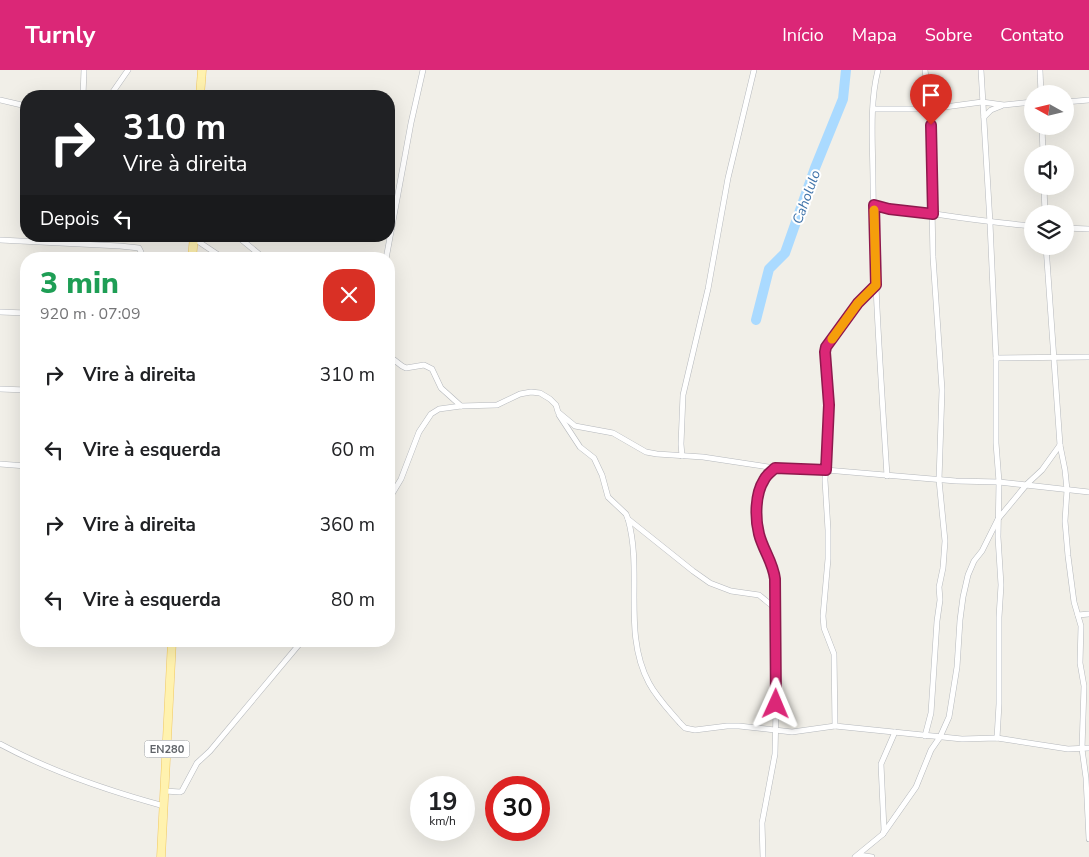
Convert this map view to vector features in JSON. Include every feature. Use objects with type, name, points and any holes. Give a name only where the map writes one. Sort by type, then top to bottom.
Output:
[{"type":"main road","points":[[200,90],[202,70]]},
{"type":"main road","name":"EN280","points":[[161,857],[172,647]]},
{"type":"street","points":[[84,70],[84,90]]},
{"type":"street","points":[[114,90],[128,70]]},
{"type":"street","points":[[395,210],[423,70]]},
{"type":"street","points":[[682,456],[684,395],[708,288],[728,178],[754,70]]},
{"type":"street","points":[[878,70],[875,82],[874,108],[874,205],[876,285],[887,476]]},
{"type":"street","points":[[925,70],[930,109],[934,257],[942,390],[939,480],[945,541],[943,574],[939,587],[940,600],[936,621],[931,713],[925,736]]},
{"type":"street","points":[[981,70],[996,358],[996,443],[999,482],[998,519],[1001,585],[997,738]]},
{"type":"street","points":[[1040,70],[1041,85]]},
{"type":"street","points":[[0,100],[20,105]]},
{"type":"street","points":[[1074,101],[1089,100]]},
{"type":"street","points":[[874,108],[930,109],[982,102],[1004,105]]},
{"type":"street","points":[[984,118],[990,110],[1004,105],[1024,103]]},
{"type":"street","points":[[874,205],[990,223],[1024,225]]},
{"type":"street","points":[[1074,228],[1089,229]]},
{"type":"street","points":[[0,240],[20,241]]},
{"type":"street","points":[[40,242],[120,246],[139,248],[140,252]]},
{"type":"street","points":[[201,242],[215,252]]},
{"type":"street","points":[[244,242],[256,252]]},
{"type":"street","points":[[1047,255],[1060,445],[1067,490],[1065,521],[1068,556],[1074,602],[1081,626],[1080,663],[1084,686],[1082,749],[1086,778],[1089,839]]},
{"type":"street","points":[[836,726],[834,654],[823,623],[828,559],[825,480],[829,405],[825,352],[826,347],[858,303],[876,285]]},
{"type":"street","points":[[0,312],[20,313]]},
{"type":"street","points":[[996,358],[1089,356]]},
{"type":"street","points":[[395,361],[406,368],[424,365],[432,369],[442,388],[461,406]]},
{"type":"street","points":[[0,389],[20,390]]},
{"type":"street","points":[[395,489],[401,479],[419,432],[431,414],[439,409],[497,405],[513,397],[531,392],[540,393],[556,405],[559,417],[575,442],[594,458],[598,464],[608,497],[626,514],[635,550],[636,636],[640,660],[649,684],[680,723],[691,730],[733,726],[803,731],[843,726],[962,739],[997,738],[1059,748],[1089,748]]},
{"type":"street","points":[[558,412],[575,426],[613,433],[646,452],[703,457],[775,468],[826,470],[939,480],[1027,484],[1089,492]]},
{"type":"street","points":[[857,856],[883,834],[916,787],[931,750],[940,737],[949,717],[958,667],[960,620],[968,575],[974,561],[982,551],[998,519],[1027,484],[1042,470],[1060,445]]},
{"type":"street","points":[[0,464],[20,466]]},
{"type":"street","points":[[762,857],[762,823],[774,764],[776,730],[776,609],[774,570],[759,534],[756,511],[764,478],[775,468]]},
{"type":"street","points":[[628,519],[710,583],[731,591],[759,595],[776,609]]},
{"type":"street","points":[[1078,615],[1089,614]]},
{"type":"street","points":[[165,791],[182,791],[197,763],[210,751],[297,647]]},
{"type":"street","points":[[883,834],[885,824],[882,805],[881,764],[894,732]]},
{"type":"street","points":[[0,744],[48,766],[106,788],[164,806]]},
{"type":"street","points":[[857,856],[872,857]]},
{"type":"waterway","name":"Caholulo","points":[[756,320],[769,269],[785,253],[815,168],[843,99],[846,70]]},
{"type":"slow traffic","points":[[832,339],[858,303],[876,285],[874,210]]},
{"type":"route","points":[[776,704],[775,579],[774,570],[759,534],[756,511],[761,485],[764,478],[775,468],[826,470],[829,405],[825,358],[826,347],[858,303],[876,285],[874,205],[889,209],[933,214],[931,125]]}]
